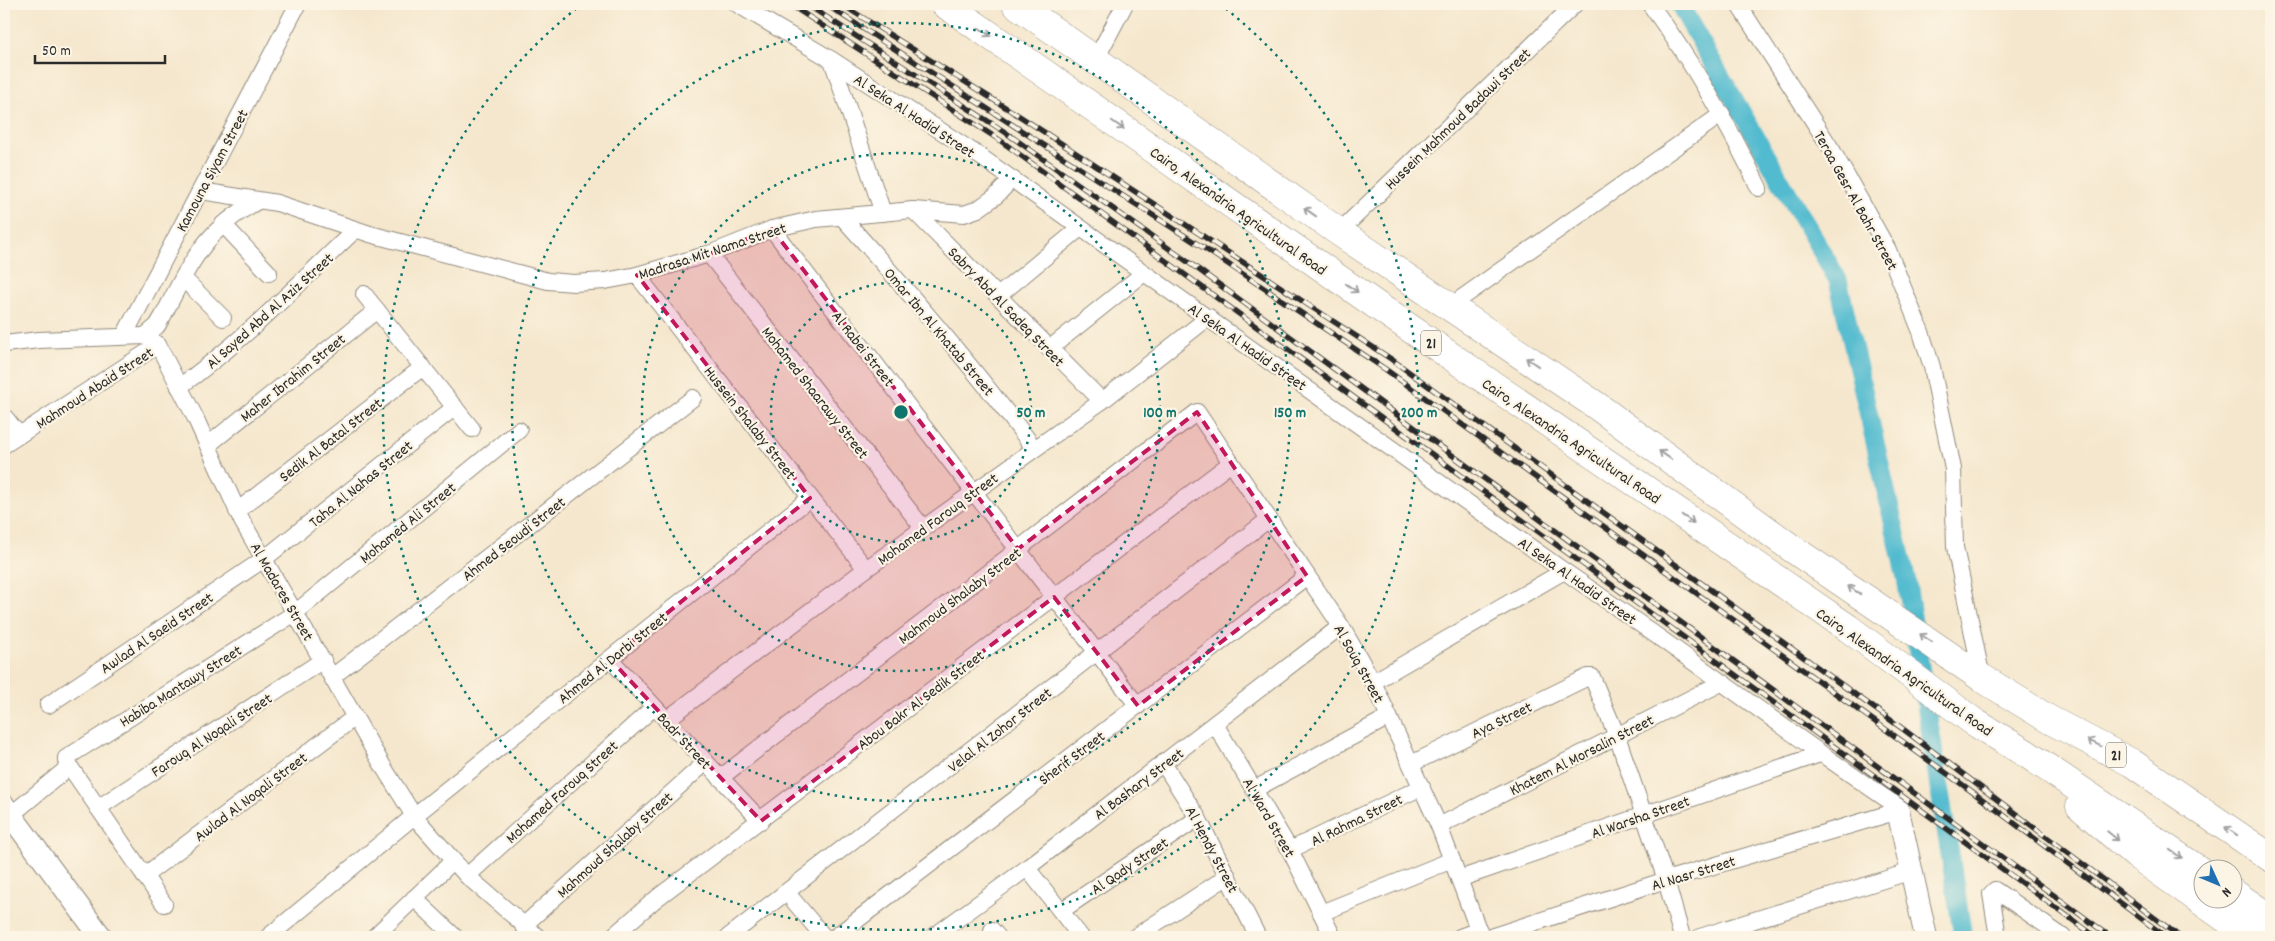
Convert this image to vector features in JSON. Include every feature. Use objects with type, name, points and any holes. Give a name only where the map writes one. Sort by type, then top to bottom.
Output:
[{"type":"highway","name":"Cairo, Alexandria Agricultural Road","points":[[945,4],[1368,300],[1848,628],[1974,722],[2027,754],[2192,865]]},
{"type":"highway","name":"21","points":[[1016,4],[1339,232],[1597,406],[1790,547],[1957,659],[1982,678],[2058,725],[2132,763],[2271,858]]},
{"type":"highway","points":[[2027,754],[2097,823],[2252,937]]},
{"type":"highway","points":[[2242,899],[2271,919]]},
{"type":"street","name":"Kamouna Siyam Street","points":[[124,336],[298,4]]},
{"type":"street","name":"Al Seka Al Hadid Street","points":[[737,4],[832,60],[1012,179],[1079,229],[1209,317],[1898,808]]},
{"type":"street","points":[[1096,59],[1125,4]]},
{"type":"street","name":"Hussein Mahmoud Badawi Street","points":[[1339,232],[1575,4]]},
{"type":"street","points":[[1650,4],[1673,36],[1722,114],[1759,188]]},
{"type":"street","name":"Teraa Gesr Al Bahr Street","points":[[1738,4],[1832,150],[1888,250],[1921,332],[1932,367],[1953,470],[1955,548],[1982,678]]},
{"type":"street","points":[[832,60],[883,213]]},
{"type":"street","points":[[1449,307],[1722,114]]},
{"type":"street","name":"Madrasa Mit Nama Street","points":[[201,191],[292,208],[355,230],[548,281],[574,283],[605,281],[637,275],[709,254],[772,229],[816,219],[913,210],[964,214],[978,209],[996,196],[1012,179]]},
{"type":"street","name":"Mahmoud Abaid Street","points":[[4,445],[152,341],[157,326],[200,248],[223,224],[258,201]]},
{"type":"street","name":"Sabry Abd Al Sadeq Street","points":[[913,210],[1102,401]]},
{"type":"street","name":"Omar Ibn Al Khatab Street","points":[[842,217],[885,265],[998,400],[1034,448]]},
{"type":"street","points":[[223,224],[269,273]]},
{"type":"street","name":"Al Rabei Street","points":[[772,229],[1138,706]]},
{"type":"street","points":[[998,296],[1079,229]]},
{"type":"street","name":"Al Sayed Abd Al Aziz Street","points":[[179,386],[240,340],[355,230]]},
{"type":"street","name":"Mohamed Shaarawy Street","points":[[709,254],[923,528]]},
{"type":"street","points":[[1049,349],[1144,273]]},
{"type":"street","name":"Hussein Shalaby Street","points":[[637,275],[866,569]]},
{"type":"street","points":[[183,278],[223,318]]},
{"type":"street","points":[[364,294],[472,428]]},
{"type":"street","name":"Maher Ibrahim Street","points":[[208,445],[377,310]]},
{"type":"street","name":"Mohamed Farouq Street","points":[[666,720],[866,569],[1102,401],[1209,317]]},
{"type":"street","points":[[4,344],[40,340],[124,336],[152,341]]},
{"type":"street","name":"Al Madares Street","points":[[152,341],[179,386],[237,511],[264,560],[414,816],[467,876],[531,934]]},
{"type":"street","name":"Sedik Al Batal Street","points":[[237,511],[423,368]]},
{"type":"street","name":"Ahmed Seoudi Street","points":[[332,677],[693,398]]},
{"type":"street","name":"Taha Al Nahas Street","points":[[264,560],[455,407]]},
{"type":"street","name":"Al Souq Street","points":[[1197,412],[1341,626],[1373,682],[1439,826],[1483,935]]},
{"type":"street","name":"Mahmoud Shalaby Street","points":[[720,778],[1197,412]]},
{"type":"street","points":[[4,416],[19,435]]},
{"type":"street","name":"Mohamed Ali Street","points":[[295,613],[519,430]]},
{"type":"street","name":"Abou Bakr Al Sedik Street","points":[[612,937],[657,898],[1231,463]]},
{"type":"street","name":"Ahmed Al Darbi Street","points":[[268,937],[414,816],[810,498]]},
{"type":"street","name":"Velal Al Zohor Street","points":[[728,937],[788,893],[1269,519]]},
{"type":"street","name":"Awlad Al Saeid Street","points":[[48,705],[264,560]]},
{"type":"street","points":[[1373,682],[1564,571]]},
{"type":"street","name":"Sherif Street","points":[[834,937],[1307,576]]},
{"type":"street","name":"Habiba Mantawy Street","points":[[7,811],[68,762],[295,613]]},
{"type":"street","name":"Al Bashary Street","points":[[933,937],[1027,868],[1341,626]]},
{"type":"street","name":"Badr Street","points":[[610,659],[761,821]]},
{"type":"street","name":"Farouq Al Noqali Street","points":[[98,808],[323,660]]},
{"type":"street","name":"Aya Street","points":[[1411,764],[1588,676],[1592,677],[1617,736]]},
{"type":"street","name":"Khatem Al Morsalin Street","points":[[1439,826],[1723,682]]},
{"type":"street","name":"Mohamed Farouq Street","points":[[467,876],[654,706]]},
{"type":"street","name":"Awlad Al Noqali Street","points":[[144,876],[355,717]]},
{"type":"street","points":[[1255,789],[1389,717]]},
{"type":"street","name":"Al Ward Street","points":[[1215,724],[1290,850],[1333,937]]},
{"type":"street","points":[[1617,736],[1666,880],[1682,937]]},
{"type":"street","name":"Al Warsha Street","points":[[1459,879],[1820,754]]},
{"type":"street","points":[[68,762],[164,904]]},
{"type":"street","name":"Mahmoud Shalaby Street","points":[[531,934],[706,762]]},
{"type":"street","name":"Al Hendy Street","points":[[1163,763],[1198,818],[1256,936]]},
{"type":"street","name":"Al Rahma Street","points":[[1290,850],[1422,787]]},
{"type":"street","points":[[1898,808],[1926,937]]},
{"type":"street","name":"Al Nasr Street","points":[[1460,937],[1483,935],[1898,808]]},
{"type":"street","points":[[7,811],[101,937]]},
{"type":"street","name":"Al Qady Street","points":[[1061,911],[1198,818]]},
{"type":"street","points":[[374,937],[453,860]]},
{"type":"street","points":[[1321,913],[1452,860]]},
{"type":"street","points":[[1027,868],[1081,937]]},
{"type":"street","points":[[1700,937],[1912,871]]},
{"type":"street","points":[[1135,937],[1228,876]]},
{"type":"street","points":[[1998,937],[1991,894],[1993,891],[1997,891],[2063,937]]},
{"type":"street","points":[[788,893],[824,937]]},
{"type":"street","points":[[414,898],[455,937]]},
{"type":"highlighted area","points":[[772,229],[1018,549],[1197,412],[1307,576],[1138,706],[1054,597],[761,821],[610,659],[810,498],[637,275],[709,254]]},
{"type":"waterway","points":[[1679,4],[1838,280],[1906,578],[1963,937]]},
{"type":"railway","points":[[789,4],[1001,141],[2096,937]]},
{"type":"railway","points":[[806,4],[1005,132],[1195,267],[2111,937]]},
{"type":"railway","points":[[825,4],[1210,252],[1385,369],[1974,793],[2166,937]]},
{"type":"railway","points":[[841,4],[1021,117],[1391,359],[1903,729],[2180,937]]}]
